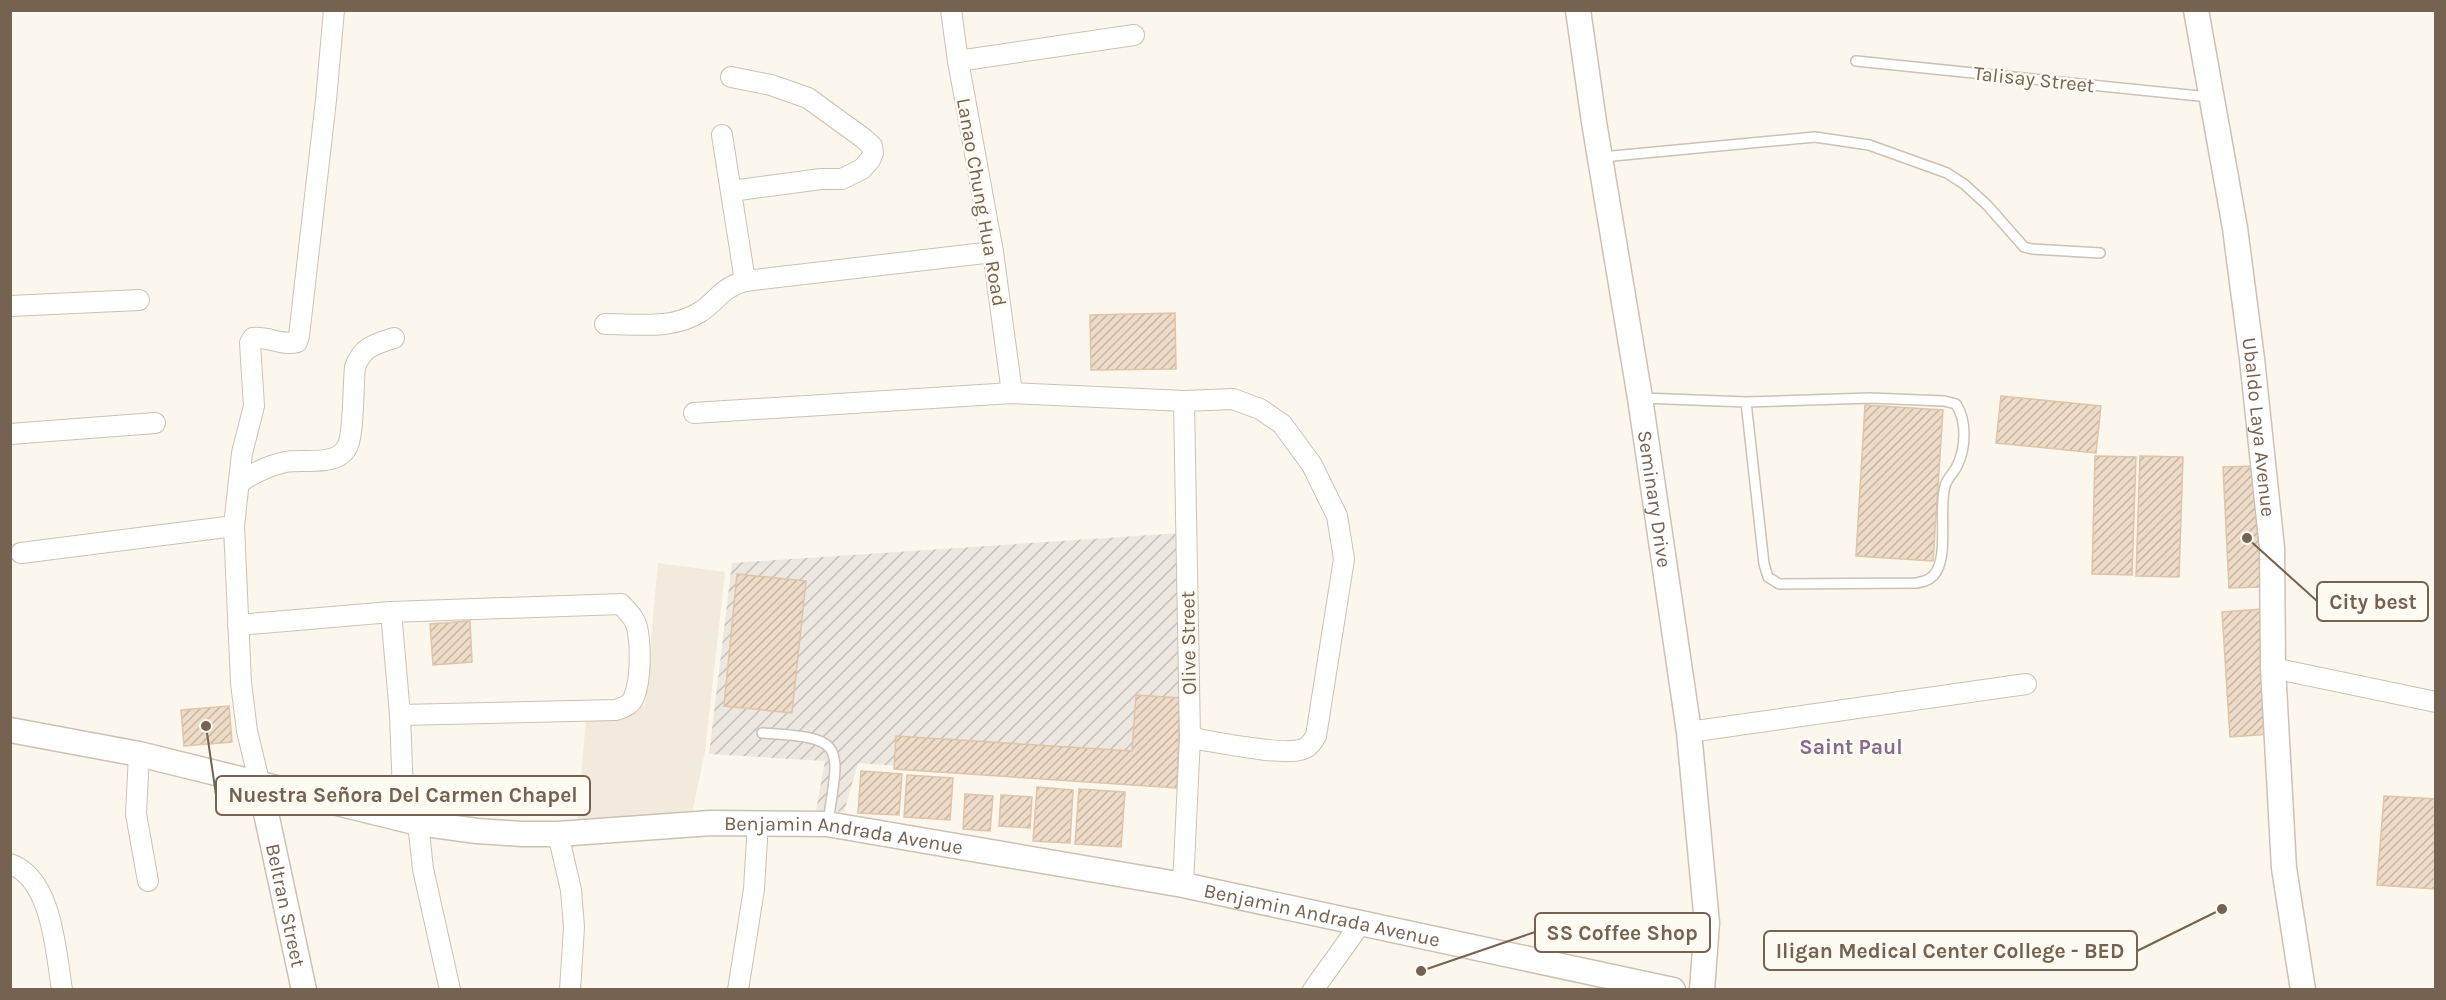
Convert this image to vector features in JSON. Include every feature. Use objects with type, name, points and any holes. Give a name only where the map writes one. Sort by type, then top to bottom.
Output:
[{"type":"street","points":[[260,785],[247,731],[241,683],[234,526],[242,453],[254,406],[251,340],[263,338],[291,343],[297,342],[299,336],[334,10]]},
{"type":"street","name":"Lanao Chung Hua Road","points":[[951,10],[958,61],[993,252],[1012,393]]},
{"type":"street","name":"Seminary Drive","points":[[1578,10],[1640,398],[1689,732],[1707,923],[1702,990]]},
{"type":"street","name":"Ubaldo Laya Avenue","points":[[2196,10],[2235,228],[2255,383],[2272,548],[2273,668],[2284,868],[2303,990]]},
{"type":"street","points":[[958,61],[1134,35]]},
{"type":"street","points":[[731,77],[771,85],[808,98],[863,138],[872,146],[873,153],[862,169],[842,179],[821,179],[731,191]]},
{"type":"street","points":[[722,135],[745,280]]},
{"type":"street","points":[[605,324],[673,324],[703,311],[719,293],[745,280],[993,252]]},
{"type":"street","points":[[10,306],[139,300]]},
{"type":"street","points":[[239,483],[253,473],[282,463],[299,459],[323,461],[337,457],[348,446],[355,367],[359,354],[370,345],[394,338]]},
{"type":"street","points":[[694,413],[1012,393],[1184,401],[1233,399],[1260,409],[1282,424],[1312,465],[1337,516],[1344,559],[1316,736],[1311,744],[1302,750],[1285,751],[1190,738]]},
{"type":"street","name":"Olive Street","points":[[1183,885],[1190,738],[1184,401]]},
{"type":"street","points":[[10,434],[155,423]]},
{"type":"street","points":[[21,553],[234,526]]},
{"type":"street","points":[[238,625],[391,612],[621,604],[637,626],[640,670],[634,698],[626,707],[616,710],[400,715]]},
{"type":"street","points":[[391,612],[411,821],[450,990]]},
{"type":"street","points":[[2273,668],[2436,702]]},
{"type":"street","points":[[1689,732],[2026,684]]},
{"type":"street","name":"Benjamin Andrada Avenue","points":[[10,730],[139,754],[411,821],[522,834],[558,834],[711,823],[827,824],[1183,885],[1673,990]]},
{"type":"street","points":[[139,754],[136,814],[148,881]]},
{"type":"street","name":"Beltran Street","points":[[260,785],[304,990]]},
{"type":"street","points":[[738,990],[754,890],[758,822]]},
{"type":"street","points":[[558,834],[572,900],[574,927],[570,990]]},
{"type":"street","points":[[10,864],[18,867],[36,882],[46,905],[62,990]]},
{"type":"street","points":[[1313,990],[1361,922]]},
{"type":"lane","name":"Talisay Street","points":[[1856,61],[2212,97]]},
{"type":"lane","points":[[1600,158],[1815,138],[1869,145],[1947,173],[1964,184],[1987,205],[2024,247],[2100,253]]},
{"type":"lane","points":[[1640,398],[1746,402],[1870,398],[1944,401],[1956,404],[1964,422],[1963,440],[1958,464],[1945,486],[1940,561],[1934,576],[1926,580],[1904,583],[1779,584],[1768,577],[1764,564],[1746,402]]},
{"type":"lane","points":[[762,733],[808,736],[829,744],[834,751],[836,772],[827,824]]},
{"type":"shaded area","points":[[1181,533],[1177,788],[858,763],[844,812],[816,810],[825,761],[709,754],[732,563]]},
{"type":"shaded area","points":[[658,563],[725,572],[705,751],[692,814],[577,825],[587,707],[645,706]]},
{"type":"building","points":[[1175,313],[1176,369],[1091,370],[1090,315]]},
{"type":"building","points":[[2001,396],[2101,406],[2096,453],[1996,443]]},
{"type":"building","points":[[1865,405],[1943,410],[1933,561],[1856,556]]},
{"type":"building","points":[[2095,456],[2136,457],[2132,575],[2092,574]]},
{"type":"building","points":[[2140,456],[2183,457],[2179,577],[2136,576]]},
{"type":"building","points":[[2255,466],[2261,587],[2229,588],[2223,467]]},
{"type":"building","points":[[737,574],[806,581],[792,713],[724,706]]},
{"type":"building","points":[[2262,609],[2270,734],[2230,737],[2222,612]]},
{"type":"building","points":[[470,621],[472,662],[433,665],[430,624]]},
{"type":"building","points":[[1136,695],[1180,698],[1177,788],[894,769],[896,736],[1132,751]]},
{"type":"building","points":[[229,706],[232,742],[184,746],[181,710]]},
{"type":"building","points":[[861,771],[902,774],[899,815],[858,813]]},
{"type":"building","points":[[907,775],[953,778],[950,820],[904,817]]},
{"type":"building","points":[[1037,787],[1073,790],[1070,843],[1033,841]]},
{"type":"building","points":[[1079,789],[1125,792],[1121,847],[1075,844]]},
{"type":"building","points":[[965,794],[993,796],[990,831],[963,829]]},
{"type":"building","points":[[1001,795],[1032,797],[1030,828],[999,826]]},
{"type":"building","points":[[2384,796],[2436,799],[2436,889],[2377,885]]},
{"type":"place","name":"City best","points":[[2247,538]]},
{"type":"place","name":"Nuestra Señora Del Carmen Chapel","points":[[206,726]]},
{"type":"place","name":"Iligan Medical Center College - BED","points":[[2222,909]]},
{"type":"place","name":"SS Coffee Shop","points":[[1421,971]]},
{"type":"district","name":"Saint Paul","points":[[1851,747]]}]
